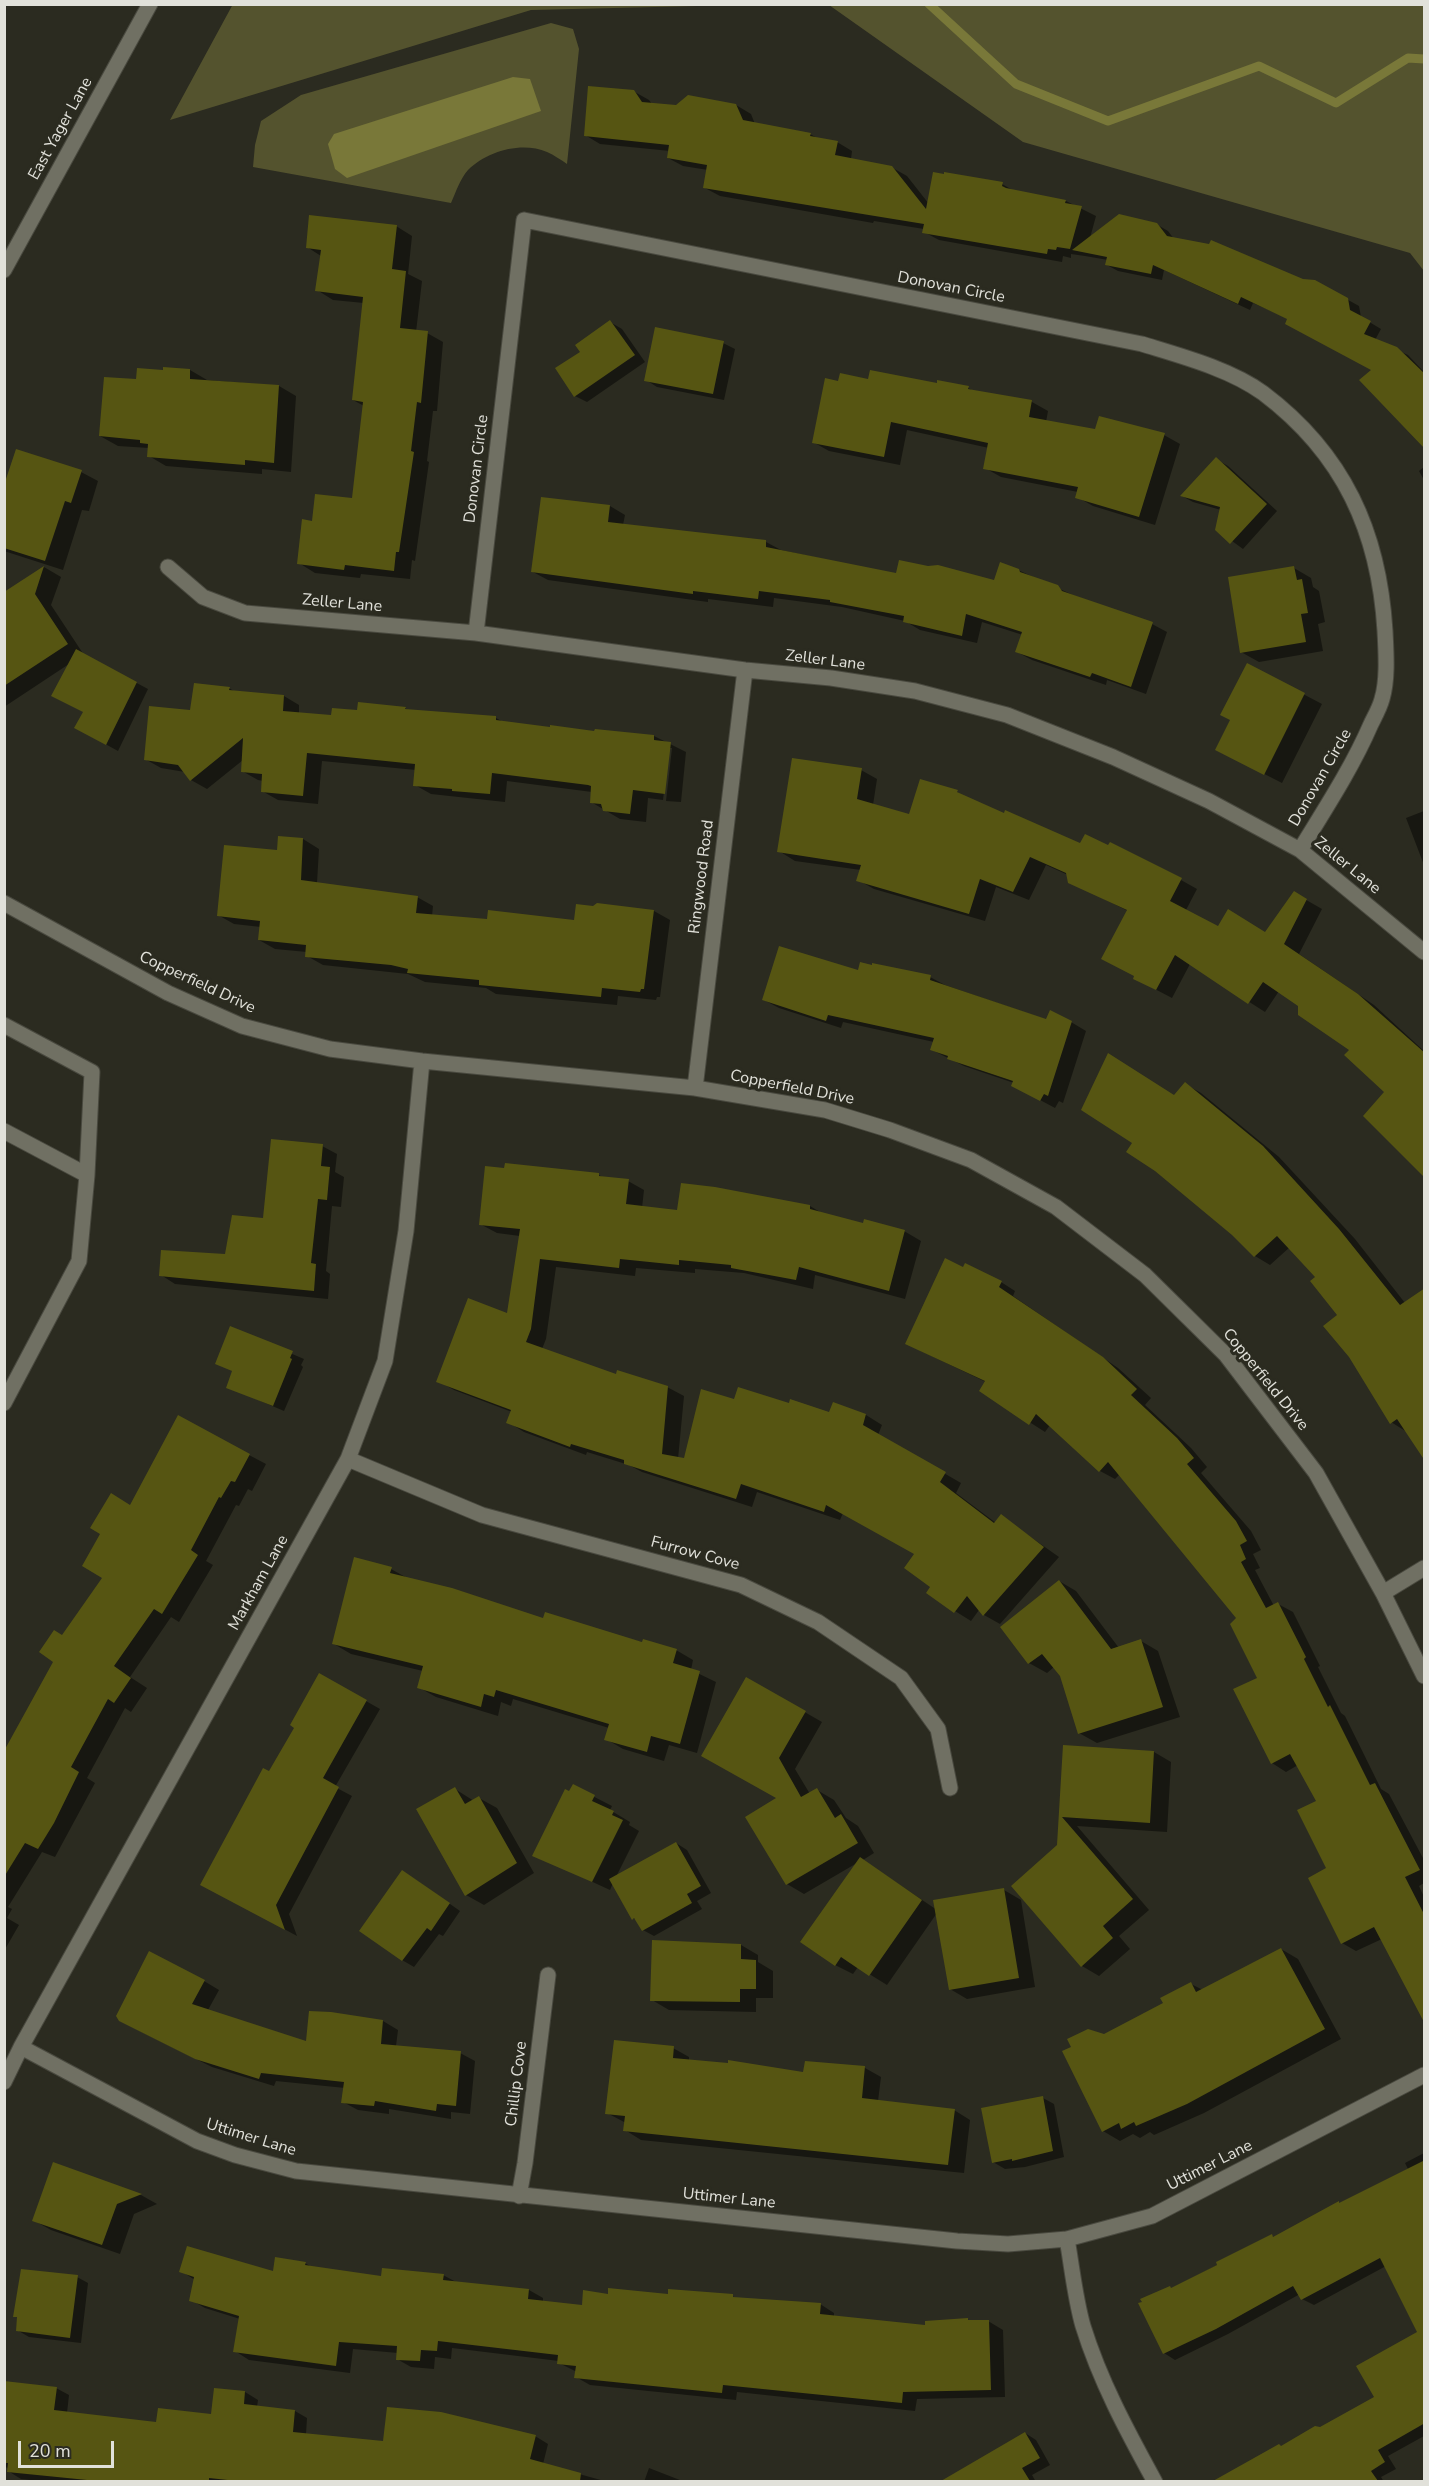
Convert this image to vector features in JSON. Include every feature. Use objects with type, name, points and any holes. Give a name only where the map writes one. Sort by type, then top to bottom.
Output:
[{"type":"street","name":"East Yager Lane","points":[[4,270],[150,4]]},
{"type":"street","name":"Donovan Circle","points":[[476,633],[524,220],[1142,344],[1207,364],[1262,392],[1310,433],[1341,475],[1363,521],[1378,567],[1386,650],[1382,698],[1360,752],[1300,850]]},
{"type":"street","name":"Zeller Lane","points":[[168,567],[203,597],[245,613],[476,633],[745,670],[831,678],[915,691],[1007,716],[1113,757],[1209,801],[1300,850],[1425,952]]},
{"type":"street","name":"Ringwood Road","points":[[695,1088],[745,670]]},
{"type":"street","name":"Copperfield Drive","points":[[4,903],[168,993],[242,1026],[330,1049],[422,1061],[695,1088],[825,1110],[890,1130],[971,1160],[1056,1208],[1145,1275],[1226,1355],[1316,1473],[1383,1593],[1425,1676]]},
{"type":"street","points":[[4,1025],[92,1071],[87,1175],[79,1261],[4,1403]]},
{"type":"street","name":"Markham Lane","points":[[4,2082],[21,2047],[348,1459],[385,1361],[406,1231],[422,1061]]},
{"type":"street","points":[[4,1131],[87,1175]]},
{"type":"street","name":"Furrow Cove","points":[[348,1459],[482,1515],[741,1584],[818,1622],[901,1678],[938,1729],[950,1788]]},
{"type":"street","points":[[1383,1593],[1425,1568]]},
{"type":"street","name":"Chillip Cove","points":[[519,2196],[548,1975]]},
{"type":"street","name":"Uttimer Lane","points":[[21,2047],[197,2142],[235,2156],[296,2171],[957,2241],[1008,2244],[1067,2239],[1152,2216],[1425,2075]]},
{"type":"street","points":[[1067,2239],[1083,2323],[1098,2370],[1118,2413],[1155,2481]]},
{"type":"shaded area","points":[[233,4],[739,5],[531,10],[170,120]]},
{"type":"shaded area","points":[[829,5],[1424,5],[1424,271],[1410,253],[1023,142]]},
{"type":"shaded area","points":[[551,23],[573,29],[579,49],[567,164],[550,153],[537,149],[516,148],[495,153],[468,170],[460,181],[451,203],[253,167],[261,121],[301,95]]},
{"type":"shaded area","points":[[513,77],[530,79],[541,111],[347,178],[335,169],[328,144],[334,134]]},
{"type":"building","points":[[588,86],[634,90],[642,102],[676,105],[688,95],[736,104],[743,120],[811,133],[810,136],[838,141],[835,155],[892,166],[926,209],[933,172],[1003,182],[1002,186],[1006,188],[1066,200],[1065,203],[1082,206],[1070,249],[1057,247],[1056,250],[1048,249],[1047,254],[998,246],[922,233],[924,224],[703,188],[707,165],[667,158],[669,145],[584,136]]},
{"type":"building","points":[[1119,214],[1157,223],[1167,236],[1209,244],[1211,240],[1303,279],[1315,280],[1348,298],[1350,310],[1371,321],[1364,334],[1397,347],[1425,374],[1425,449],[1359,380],[1371,370],[1285,324],[1287,319],[1241,297],[1238,304],[1153,265],[1151,274],[1105,265],[1107,257],[1072,250]]},
{"type":"building","points":[[309,215],[397,225],[392,269],[406,271],[400,328],[428,331],[421,403],[417,402],[411,451],[414,452],[394,571],[345,565],[344,570],[297,564],[302,519],[312,521],[315,494],[352,498],[363,402],[352,400],[363,297],[315,291],[321,250],[306,248]]},
{"type":"building","points":[[610,320],[635,355],[574,397],[555,368],[580,352],[575,345]]},
{"type":"building","points":[[655,327],[724,341],[713,394],[644,381]]},
{"type":"building","points":[[163,367],[190,369],[190,379],[279,385],[274,463],[245,460],[245,465],[147,457],[148,444],[140,443],[140,440],[99,436],[104,377],[136,379],[137,368],[163,370]]},
{"type":"building","points":[[870,370],[937,383],[937,380],[969,386],[968,389],[1032,400],[1029,417],[1095,429],[1099,416],[1165,433],[1139,517],[1075,498],[1078,487],[983,469],[988,443],[891,422],[884,457],[812,443],[825,378],[838,381],[840,373],[868,379]]},
{"type":"building","points":[[16,449],[82,470],[71,503],[65,501],[45,561],[4,548],[4,485]]},
{"type":"building","points":[[1216,457],[1267,504],[1230,544],[1215,530],[1220,507],[1180,496]]},
{"type":"building","points":[[541,497],[610,505],[608,522],[766,540],[766,547],[896,573],[899,560],[928,566],[938,565],[994,580],[1000,562],[1019,569],[1020,572],[1058,585],[1062,591],[1153,622],[1131,687],[1092,673],[1090,677],[1015,652],[1022,632],[966,614],[962,636],[903,622],[904,616],[830,602],[830,600],[759,591],[758,599],[693,591],[693,594],[531,572]]},
{"type":"building","points":[[44,566],[35,594],[68,644],[4,686],[4,592]]},
{"type":"building","points":[[1294,566],[1297,580],[1302,579],[1308,613],[1301,614],[1306,642],[1240,653],[1228,577]]},
{"type":"building","points":[[76,649],[137,682],[106,745],[74,728],[83,712],[51,696]]},
{"type":"building","points":[[1247,663],[1305,693],[1264,775],[1215,750],[1230,720],[1220,715]]},
{"type":"building","points":[[194,683],[230,687],[229,690],[284,695],[283,711],[331,715],[332,708],[357,710],[358,702],[406,707],[405,709],[496,716],[496,720],[550,727],[550,725],[654,735],[654,740],[671,742],[665,794],[633,790],[630,814],[603,811],[601,804],[590,803],[591,786],[588,785],[492,773],[490,794],[452,791],[452,789],[413,786],[415,764],[307,753],[303,796],[261,792],[262,774],[241,772],[243,738],[190,781],[178,765],[144,760],[149,706],[190,710]]},
{"type":"building","points":[[792,758],[862,768],[857,799],[909,814],[920,779],[958,790],[957,792],[1004,813],[1005,810],[1080,843],[1085,834],[1108,845],[1110,842],[1182,878],[1170,901],[1218,926],[1228,909],[1265,932],[1294,891],[1307,899],[1284,944],[1358,994],[1425,1053],[1425,1178],[1363,1116],[1384,1092],[1344,1055],[1349,1050],[1298,1015],[1298,1006],[1263,982],[1248,1004],[1175,955],[1156,990],[1133,979],[1134,976],[1101,959],[1127,910],[1068,883],[1066,873],[1030,857],[1013,892],[980,879],[969,914],[856,881],[861,865],[777,852]]},
{"type":"building","points":[[278,836],[303,838],[301,880],[418,896],[416,913],[487,919],[488,910],[574,920],[576,904],[593,906],[597,903],[654,910],[644,989],[640,992],[602,988],[601,997],[479,985],[479,980],[407,973],[408,969],[391,965],[305,957],[306,945],[258,940],[260,921],[217,916],[224,845],[277,850]]},
{"type":"building","points":[[779,946],[858,970],[860,962],[931,975],[930,980],[1046,1019],[1050,1010],[1072,1021],[1048,1096],[1044,1094],[1040,1101],[1011,1086],[1013,1081],[947,1059],[948,1056],[930,1050],[934,1038],[828,1015],[826,1021],[762,1000]]},
{"type":"building","points":[[1108,1053],[1174,1095],[1185,1082],[1263,1146],[1339,1229],[1400,1305],[1425,1288],[1425,1461],[1397,1419],[1390,1424],[1349,1357],[1323,1326],[1337,1315],[1310,1281],[1315,1277],[1277,1236],[1254,1257],[1232,1235],[1155,1171],[1126,1152],[1132,1143],[1081,1110]]},
{"type":"building","points":[[271,1139],[323,1144],[321,1166],[330,1167],[327,1200],[318,1199],[311,1263],[316,1264],[314,1291],[159,1276],[161,1250],[225,1254],[232,1215],[263,1218]]},
{"type":"building","points":[[505,1163],[599,1173],[599,1176],[629,1179],[626,1204],[677,1210],[681,1183],[810,1205],[810,1209],[863,1223],[864,1219],[905,1230],[889,1291],[799,1267],[796,1280],[731,1268],[731,1265],[679,1260],[679,1265],[620,1259],[619,1268],[540,1259],[531,1329],[526,1342],[616,1374],[617,1370],[668,1386],[662,1454],[684,1458],[701,1389],[734,1399],[738,1387],[789,1403],[790,1399],[829,1412],[833,1402],[866,1414],[863,1425],[946,1472],[940,1482],[994,1523],[1001,1514],[1044,1547],[983,1616],[967,1596],[954,1613],[926,1593],[930,1587],[904,1568],[914,1554],[826,1505],[824,1512],[741,1484],[736,1499],[624,1464],[624,1460],[571,1444],[570,1447],[506,1423],[511,1410],[436,1382],[468,1298],[507,1313],[520,1229],[479,1225],[485,1166],[504,1168]]},
{"type":"building","points":[[945,1258],[963,1267],[965,1263],[1002,1281],[999,1287],[1103,1357],[1137,1389],[1131,1395],[1177,1438],[1194,1458],[1187,1464],[1236,1521],[1247,1541],[1240,1545],[1246,1559],[1241,1562],[1266,1608],[1278,1602],[1328,1707],[1330,1705],[1370,1785],[1375,1783],[1420,1870],[1405,1877],[1425,1916],[1425,2024],[1374,1927],[1341,1944],[1308,1878],[1326,1868],[1297,1810],[1316,1801],[1290,1754],[1271,1764],[1233,1689],[1257,1678],[1230,1624],[1236,1618],[1108,1462],[1099,1472],[1036,1414],[1029,1425],[979,1391],[985,1381],[905,1344]]},
{"type":"building","points":[[230,1326],[293,1351],[273,1406],[226,1388],[232,1371],[215,1364]]},
{"type":"building","points":[[178,1415],[250,1454],[235,1482],[231,1481],[221,1498],[219,1497],[191,1550],[198,1555],[162,1614],[154,1609],[114,1666],[131,1678],[114,1703],[108,1699],[71,1767],[79,1772],[54,1823],[38,1849],[25,1843],[4,1877],[4,1751],[53,1662],[39,1652],[54,1630],[62,1635],[102,1578],[82,1566],[100,1534],[90,1528],[111,1493],[130,1505]]},
{"type":"building","points":[[354,1557],[392,1567],[390,1573],[452,1588],[543,1618],[545,1612],[642,1642],[643,1639],[677,1649],[673,1663],[700,1671],[680,1744],[651,1736],[647,1752],[604,1740],[609,1724],[496,1690],[494,1697],[484,1694],[481,1707],[417,1688],[423,1666],[332,1644]]},
{"type":"building","points":[[1059,1580],[1111,1649],[1141,1639],[1163,1707],[1078,1734],[1060,1676],[1042,1654],[1028,1664],[1000,1627]]},
{"type":"building","points":[[319,1673],[367,1700],[323,1778],[339,1787],[276,1905],[285,1930],[200,1885],[263,1768],[269,1771],[294,1728],[290,1725]]},
{"type":"building","points":[[746,1677],[806,1711],[779,1758],[801,1797],[817,1788],[835,1818],[841,1814],[858,1843],[786,1885],[745,1817],[776,1798],[701,1756]]},
{"type":"building","points":[[1063,1745],[1154,1751],[1150,1823],[1062,1817],[1133,1899],[1103,1926],[1113,1938],[1081,1967],[1011,1886],[1057,1845]]},
{"type":"building","points":[[573,1784],[595,1795],[592,1801],[614,1811],[612,1815],[623,1820],[592,1882],[532,1856],[565,1789],[569,1791]]},
{"type":"building","points":[[455,1787],[465,1804],[479,1796],[517,1863],[465,1896],[416,1809]]},
{"type":"building","points":[[676,1842],[701,1886],[687,1894],[692,1903],[642,1931],[634,1918],[632,1920],[609,1879]]},
{"type":"building","points":[[860,1857],[922,1900],[869,1976],[841,1957],[835,1966],[800,1942]]},
{"type":"building","points":[[402,1870],[450,1903],[431,1931],[427,1928],[402,1961],[359,1931]]},
{"type":"building","points":[[1004,1888],[1019,1978],[949,1990],[933,1900]]},
{"type":"building","points":[[652,1940],[741,1944],[741,1959],[756,1960],[756,1989],[740,1989],[740,2002],[650,2001]]},
{"type":"building","points":[[1281,1948],[1325,2029],[1187,2104],[1136,2126],[1134,2122],[1121,2129],[1119,2123],[1102,2132],[1062,2051],[1071,2047],[1067,2039],[1088,2029],[1104,2034],[1163,2003],[1160,1998],[1191,1982],[1196,1992]]},
{"type":"building","points":[[149,1951],[205,1980],[192,2004],[306,2041],[309,2011],[331,2012],[383,2020],[381,2044],[461,2051],[456,2106],[437,2104],[436,2111],[375,2101],[374,2106],[341,2103],[344,2082],[261,2073],[259,2079],[195,2059],[119,2021],[116,2016]]},
{"type":"building","points":[[614,2040],[674,2046],[673,2058],[728,2063],[728,2060],[803,2072],[805,2061],[865,2066],[862,2098],[955,2109],[948,2165],[623,2131],[625,2116],[605,2114]]},
{"type":"building","points":[[1043,2096],[1053,2151],[1012,2161],[1012,2159],[992,2163],[981,2108]]},
{"type":"building","points":[[1425,2160],[1425,2423],[1378,2450],[1385,2462],[1371,2471],[1378,2481],[1213,2481],[1279,2444],[1281,2446],[1315,2426],[1320,2427],[1374,2397],[1356,2366],[1417,2332],[1380,2258],[1301,2300],[1293,2286],[1216,2329],[1163,2354],[1138,2303],[1142,2302],[1140,2299],[1170,2286],[1171,2288],[1217,2265],[1216,2262],[1272,2234],[1273,2237],[1339,2201],[1339,2203]]},
{"type":"building","points":[[53,2162],[142,2194],[117,2204],[102,2245],[32,2221]]},
{"type":"building","points":[[187,2246],[273,2271],[275,2257],[306,2262],[305,2265],[381,2276],[382,2268],[444,2274],[443,2280],[529,2289],[528,2299],[582,2305],[583,2290],[608,2294],[608,2288],[668,2294],[668,2289],[733,2294],[733,2297],[821,2303],[820,2314],[925,2325],[925,2321],[968,2318],[968,2320],[989,2320],[991,2390],[903,2392],[902,2403],[723,2385],[722,2393],[574,2378],[576,2366],[557,2364],[558,2355],[438,2341],[437,2351],[421,2350],[420,2361],[396,2360],[397,2346],[339,2342],[336,2366],[233,2352],[239,2316],[189,2301],[194,2277],[179,2272]]},
{"type":"building","points":[[21,2269],[78,2275],[70,2338],[16,2331],[17,2317],[13,2317]]},
{"type":"building","points":[[4,2381],[57,2387],[54,2410],[156,2422],[158,2408],[211,2414],[214,2388],[245,2391],[244,2404],[295,2410],[293,2432],[383,2441],[387,2407],[441,2412],[536,2435],[530,2459],[581,2473],[580,2481],[237,2481],[209,2478],[209,2481],[97,2481],[7,2472],[8,2463],[4,2463]]},
{"type":"building","points":[[1025,2432],[1040,2458],[1022,2468],[1030,2481],[941,2481]]},
{"type":"waterway","points":[[929,4],[1016,84],[1108,121],[1259,66],[1336,103],[1408,58],[1424,59]]}]
